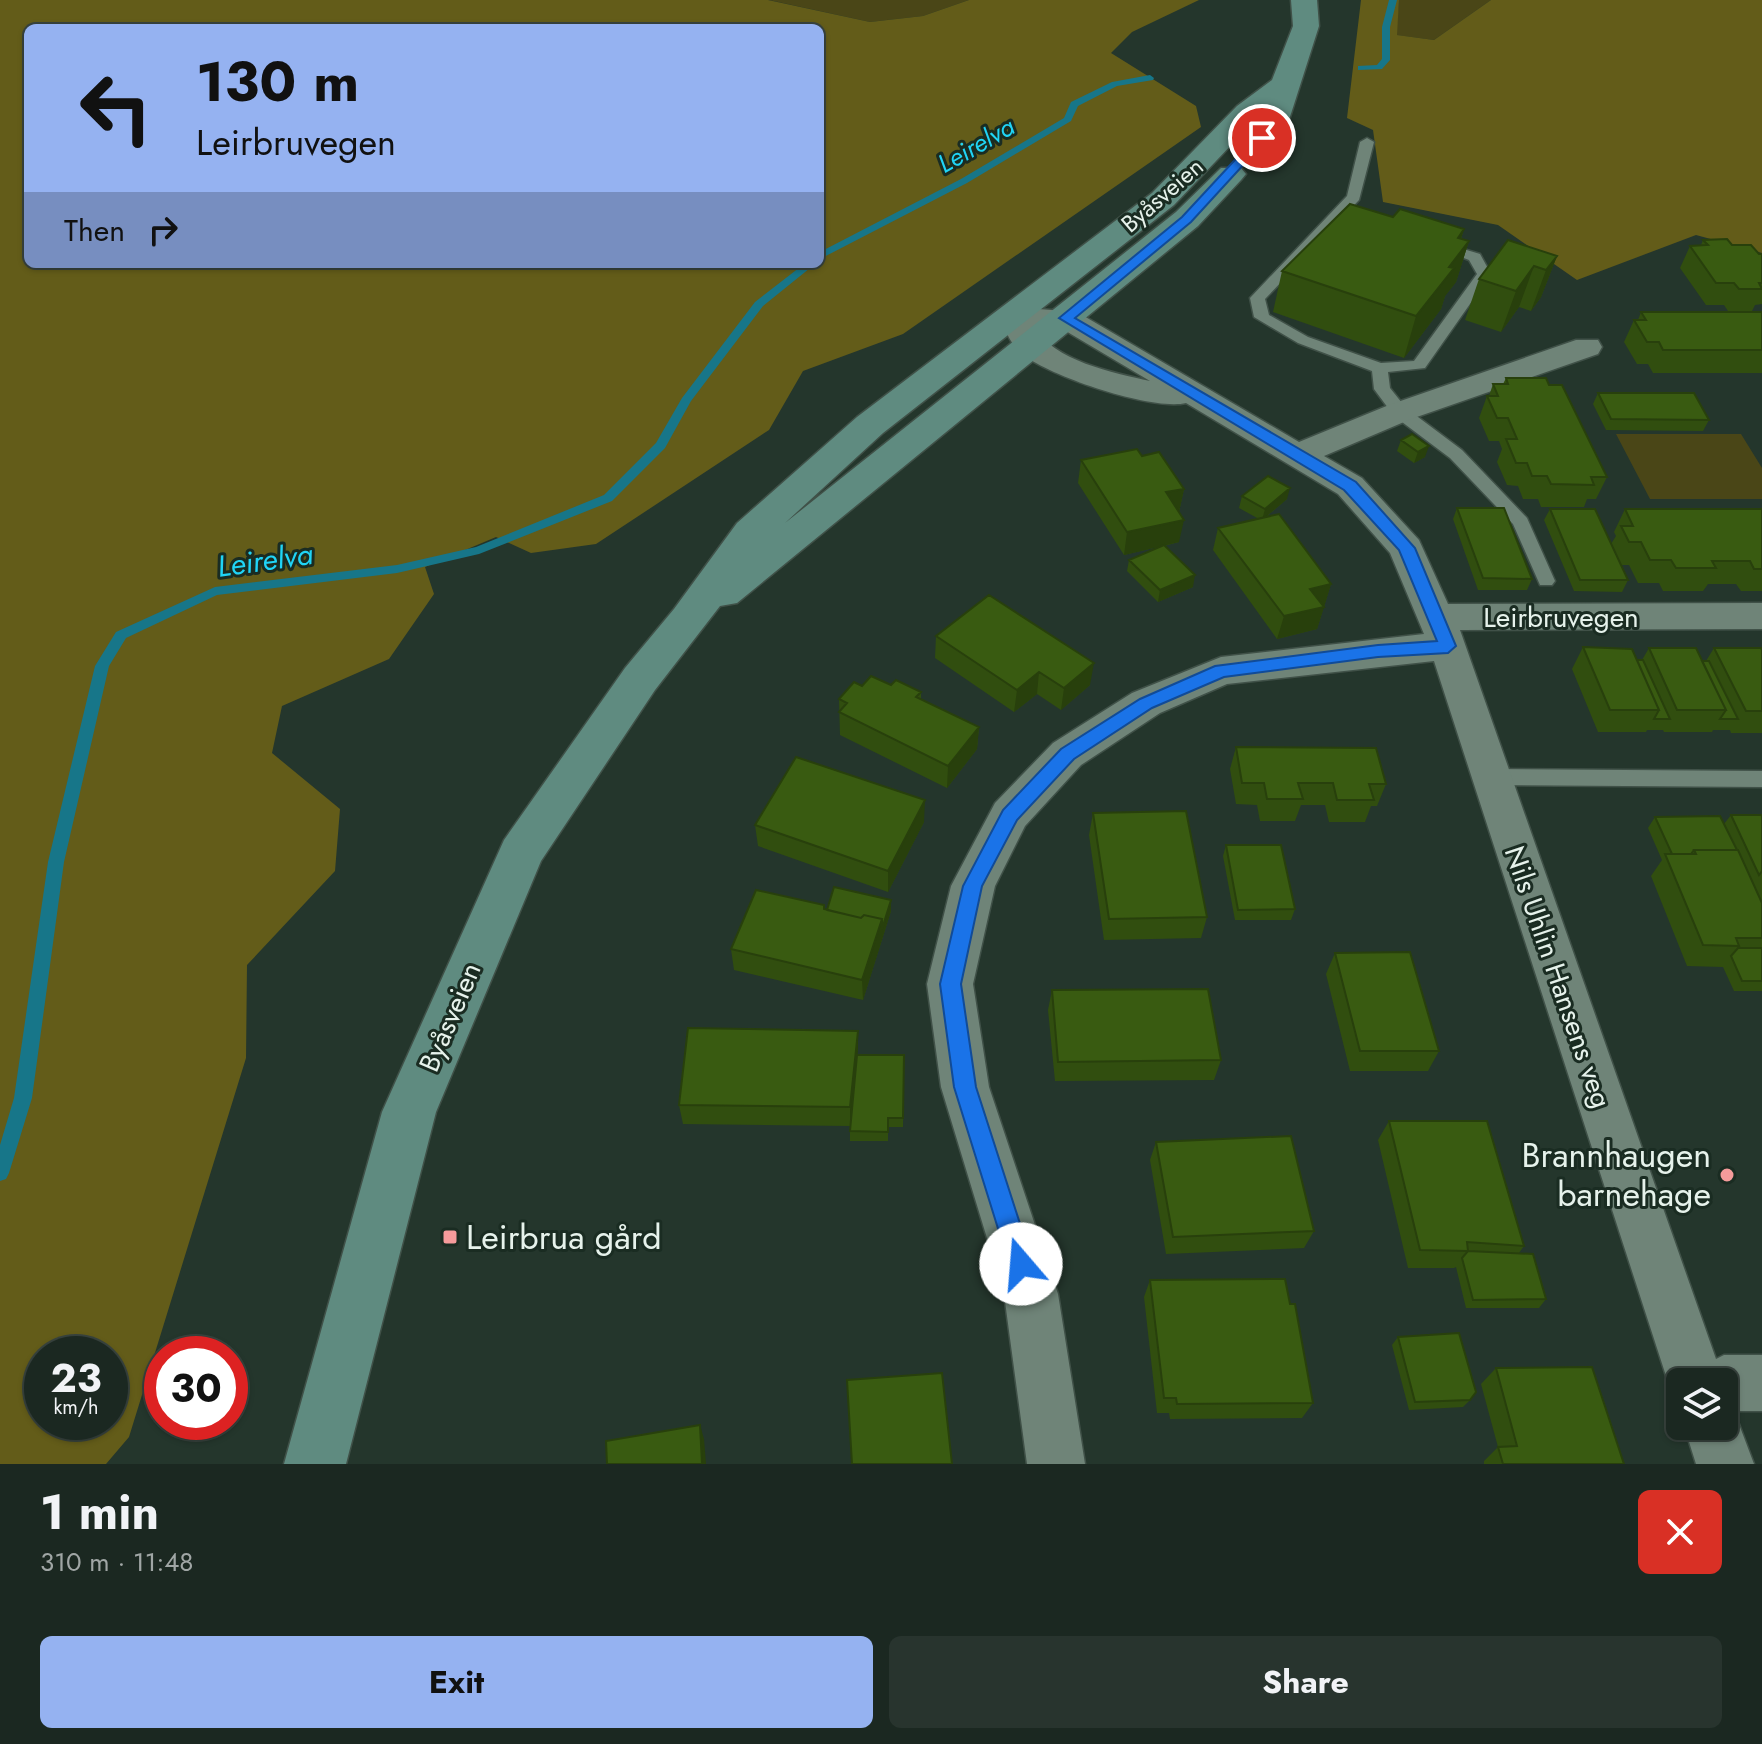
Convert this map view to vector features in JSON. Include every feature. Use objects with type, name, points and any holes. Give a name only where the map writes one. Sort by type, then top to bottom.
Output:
[{"type":"main road","points":[[1284,84],[1306,26],[1304,0]]},
{"type":"main road","name":"Byåsveien","points":[[1066,318],[1187,219],[1245,159],[1279,116],[1284,84]]},
{"type":"main road","name":"Byåsveien","points":[[315,1464],[409,1112],[521,853],[640,679],[689,619],[1022,331],[1163,199],[1247,112],[1284,84]]},
{"type":"street","points":[[1022,331],[1066,318],[1161,372],[1202,402],[1299,454],[1350,486],[1406,548],[1442,632]]},
{"type":"street","points":[[1022,331],[1082,369],[1145,391],[1202,402]]},
{"type":"street","points":[[1299,454],[1331,438],[1400,412],[1587,347]]},
{"type":"street","name":"Leirbruvegen","points":[[1056,1464],[1031,1294],[965,1087],[950,984],[973,886],[1010,815],[1067,754],[1146,703],[1221,671],[1378,651],[1442,632],[1762,616]]},
{"type":"street","name":"Nils Uhlin Hansens veg","points":[[1442,632],[1691,1368]]},
{"type":"street","points":[[1738,1383],[1762,1383]]},
{"type":"street","points":[[1717,1440],[1725,1464]]},
{"type":"lane","points":[[1367,142],[1354,197],[1344,216],[1257,298],[1262,317],[1303,340],[1380,368],[1419,365],[1484,274],[1475,257],[1420,240]]},
{"type":"lane","points":[[1380,368],[1382,389],[1400,412],[1456,454],[1521,522],[1546,581]]},
{"type":"lane","points":[[1489,777],[1762,779]]},
{"type":"shaded area","points":[[0,0],[768,0],[870,22],[923,16],[969,0],[1199,0],[1132,32],[1111,53],[1196,106],[1201,127],[903,334],[803,371],[769,430],[596,544],[531,553],[496,537],[425,567],[434,594],[389,659],[282,706],[272,753],[340,809],[335,871],[247,965],[246,1058],[160,1336],[144,1336],[144,1388],[128,1438],[128,1336],[24,1336],[24,1440],[126,1440],[106,1464],[0,1464]]},
{"type":"shaded area","points":[[769,0],[969,0],[923,16],[870,22]]},
{"type":"shaded area","points":[[1361,0],[1399,0],[1397,35],[1434,40],[1491,0],[1762,0],[1762,253],[1696,235],[1577,280],[1498,225],[1383,202],[1373,130],[1347,118]]},
{"type":"shaded area","points":[[1399,0],[1491,0],[1434,40],[1396,35]]},
{"type":"shaded area","points":[[1616,434],[1741,434],[1762,468],[1762,499],[1650,499]]},
{"type":"building","points":[[1350,204],[1393,217],[1400,209],[1464,229],[1458,238],[1469,241],[1449,267],[1454,268],[1416,316],[1282,271]]},
{"type":"building","points":[[1727,239],[1732,245],[1751,245],[1762,254],[1762,283],[1759,283],[1762,289],[1739,289],[1734,283],[1716,283],[1690,246],[1708,245],[1703,240]]},
{"type":"building","points":[[1508,240],[1557,256],[1546,270],[1534,266],[1516,291],[1479,279]]},
{"type":"building","points":[[1641,312],[1762,312],[1762,350],[1663,350],[1659,342],[1647,342],[1634,320],[1646,320]]},
{"type":"building","points":[[1506,378],[1546,378],[1549,385],[1562,385],[1607,477],[1591,477],[1594,485],[1551,484],[1547,476],[1532,476],[1527,463],[1516,463],[1506,439],[1517,439],[1508,418],[1497,418],[1487,396],[1498,396],[1493,384],[1508,384]]},
{"type":"building","points":[[1598,393],[1694,393],[1709,420],[1611,419]]},
{"type":"building","points":[[1412,434],[1429,446],[1418,452],[1401,440]]},
{"type":"building","points":[[1137,449],[1142,456],[1159,452],[1184,489],[1166,492],[1184,520],[1127,532],[1081,460]]},
{"type":"building","points":[[1268,476],[1290,488],[1265,509],[1242,496]]},
{"type":"building","points":[[1457,508],[1504,508],[1532,579],[1483,578]]},
{"type":"building","points":[[1550,509],[1595,509],[1628,580],[1580,580]]},
{"type":"building","points":[[1625,509],[1762,509],[1762,569],[1754,569],[1750,561],[1712,561],[1716,568],[1676,568],[1671,560],[1650,560],[1641,542],[1629,542],[1621,526],[1633,526]]},
{"type":"building","points":[[1279,514],[1331,584],[1310,589],[1324,607],[1284,616],[1218,528]]},
{"type":"building","points":[[1164,545],[1195,575],[1160,590],[1129,560]]},
{"type":"building","points":[[989,595],[1094,663],[1064,688],[1039,672],[1017,690],[936,636]]},
{"type":"building","points":[[1583,647],[1632,649],[1659,710],[1610,710]]},
{"type":"building","points":[[1649,648],[1696,648],[1726,710],[1677,710]]},
{"type":"building","points":[[1714,648],[1761,648],[1762,711],[1746,711]]},
{"type":"building","points":[[1637,660],[1643,660],[1670,719],[1654,719],[1659,710]]},
{"type":"building","points":[[1702,661],[1709,661],[1738,719],[1720,719],[1726,710]]},
{"type":"building","points":[[871,676],[891,685],[896,680],[921,692],[916,697],[979,727],[948,766],[839,712],[847,703],[839,699],[854,682],[862,686]]},
{"type":"building","points":[[1236,747],[1376,748],[1386,784],[1369,784],[1374,800],[1337,800],[1333,783],[1298,783],[1303,799],[1267,799],[1264,783],[1242,783]]},
{"type":"building","points":[[796,757],[925,800],[888,871],[755,825]]},
{"type":"building","points":[[1186,811],[1207,917],[1109,919],[1093,813]]},
{"type":"building","points":[[1731,815],[1762,816],[1762,871],[1759,875]]},
{"type":"building","points":[[1720,816],[1737,850],[1694,850],[1691,854],[1672,854],[1655,817]]},
{"type":"building","points":[[1226,845],[1281,845],[1295,909],[1238,910]]},
{"type":"building","points":[[1694,850],[1738,850],[1762,903],[1762,938],[1736,938],[1739,946],[1703,945],[1665,854],[1696,854]]},
{"type":"building","points":[[834,887],[891,900],[882,929],[882,919],[864,915],[861,918],[827,910]]},
{"type":"building","points":[[756,890],[824,905],[824,909],[861,918],[864,915],[882,919],[862,980],[731,949]]},
{"type":"building","points":[[1738,948],[1762,948],[1762,981],[1742,981],[1731,956]]},
{"type":"building","points":[[1410,952],[1439,1051],[1360,1051],[1335,953]]},
{"type":"building","points":[[1208,989],[1221,1060],[1058,1062],[1052,990]]},
{"type":"building","points":[[688,1028],[858,1031],[850,1107],[679,1105]]},
{"type":"building","points":[[857,1055],[904,1055],[903,1118],[888,1118],[888,1132],[850,1131]]},
{"type":"building","points":[[1389,1121],[1487,1121],[1524,1246],[1467,1242],[1468,1251],[1420,1250]]},
{"type":"building","points":[[1291,1136],[1314,1231],[1173,1237],[1156,1142]]},
{"type":"building","points":[[1468,1251],[1533,1254],[1546,1299],[1473,1300],[1462,1258]]},
{"type":"building","points":[[1285,1279],[1290,1304],[1295,1304],[1313,1403],[1177,1404],[1176,1398],[1164,1398],[1150,1280]]},
{"type":"building","points":[[1459,1333],[1476,1392],[1470,1400],[1415,1402],[1398,1337]]},
{"type":"building","points":[[1592,1367],[1624,1464],[1503,1464],[1498,1447],[1517,1446],[1496,1368]]},
{"type":"building","points":[[942,1373],[952,1464],[852,1464],[847,1380]]},
{"type":"building","points":[[700,1425],[702,1464],[607,1464],[606,1441]]},
{"type":"waterway","name":"Leirelva","points":[[1361,68],[1379,67],[1386,60],[1386,27],[1393,0]]},
{"type":"waterway","name":"Leirelva","points":[[824,254],[964,181],[1068,119],[1074,104],[1115,84],[1150,78]]},
{"type":"waterway","name":"Leirelva","points":[[0,1173],[23,1098],[56,862],[102,666],[121,635],[215,591],[397,569],[479,550],[608,498],[661,445],[686,400],[759,304],[805,268]]},
{"type":"place","name":"Brannhaugen barnehage","points":[[1727,1175]]},
{"type":"place","name":"Leirbrua gård","points":[[450,1237]]},
{"type":"route","points":[[1021,1264],[965,1087],[950,984],[973,886],[1010,815],[1067,754],[1146,703],[1221,671],[1378,651],[1448,646],[1406,548],[1350,486],[1299,454],[1202,402],[1161,372],[1066,318],[1187,219],[1262,138]]}]
